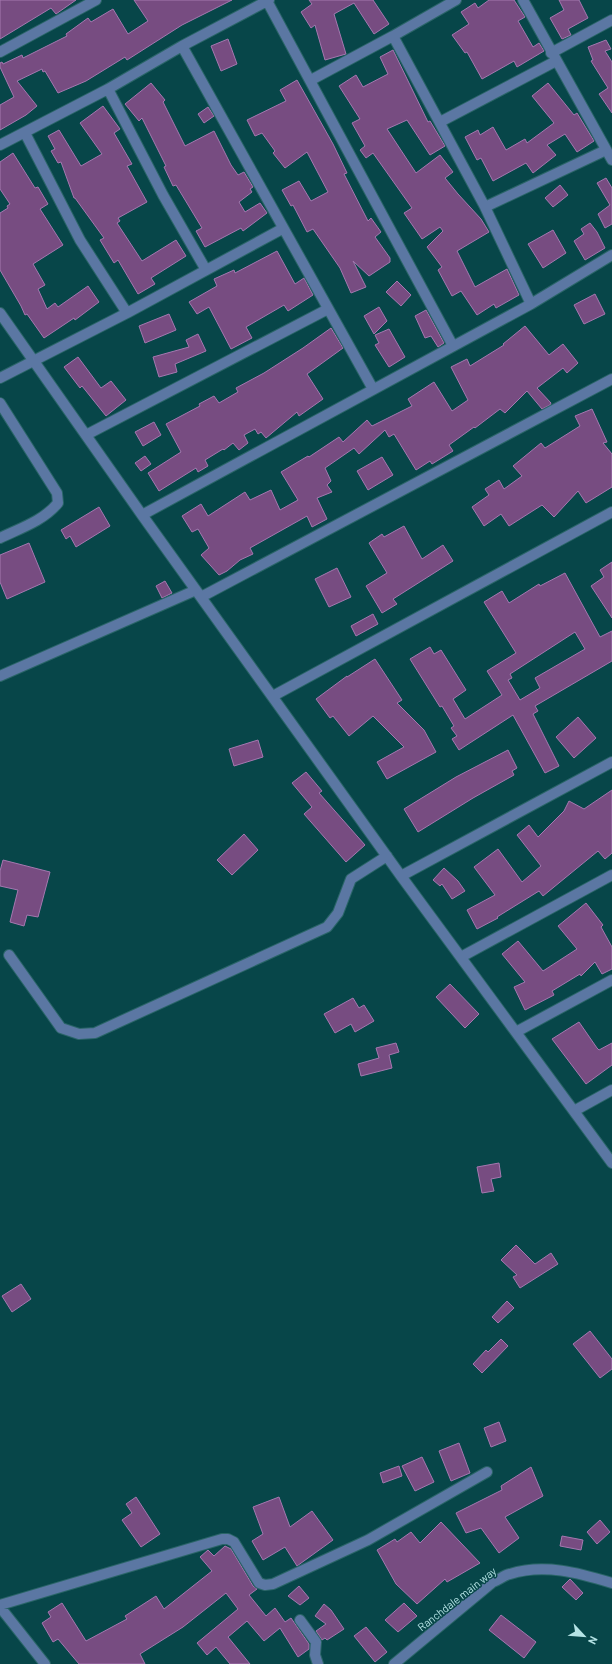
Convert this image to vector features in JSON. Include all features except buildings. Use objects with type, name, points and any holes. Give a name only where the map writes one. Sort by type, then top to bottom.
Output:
[{"type":"street","points":[[0,52],[96,0]]},
{"type":"street","points":[[311,80],[456,0]]},
{"type":"street","points":[[523,0],[612,160]]},
{"type":"street","points":[[0,145],[108,89],[182,46],[268,1],[453,346]]},
{"type":"street","points":[[440,122],[554,57],[612,20]]},
{"type":"street","points":[[393,36],[485,207],[531,304]]},
{"type":"street","points":[[182,46],[236,140],[282,229],[372,389]]},
{"type":"street","points":[[108,89],[163,195],[206,270]]},
{"type":"street","points":[[25,133],[80,240],[127,313]]},
{"type":"street","points":[[485,207],[606,150]]},
{"type":"street","points":[[0,378],[127,313],[282,229]]},
{"type":"street","points":[[142,515],[531,304],[612,255]]},
{"type":"street","points":[[86,435],[328,309]]},
{"type":"street","points":[[0,313],[142,515],[401,876],[612,1163]]},
{"type":"street","points":[[0,676],[199,594],[612,379]]},
{"type":"street","points":[[0,403],[57,493],[58,503],[52,510],[39,520],[0,538]]},
{"type":"street","points":[[273,696],[612,512]]},
{"type":"street","points":[[401,876],[612,762]]},
{"type":"street","points":[[9,955],[61,1028],[79,1034],[95,1033],[327,927],[338,913],[351,879],[387,856]]},
{"type":"street","points":[[461,957],[612,875]]},
{"type":"street","points":[[516,1032],[612,980]]},
{"type":"street","points":[[574,1111],[612,1090]]},
{"type":"street","points":[[45,1664],[0,1606],[222,1539],[228,1539],[234,1542],[259,1583],[264,1585],[273,1584],[368,1540],[487,1472]]},
{"type":"street","name":"Ranchdale main way","points":[[394,1664],[493,1582],[509,1574],[540,1569],[555,1570],[573,1572],[612,1583]]},
{"type":"street","points":[[300,1620],[316,1642],[318,1664]]}]
